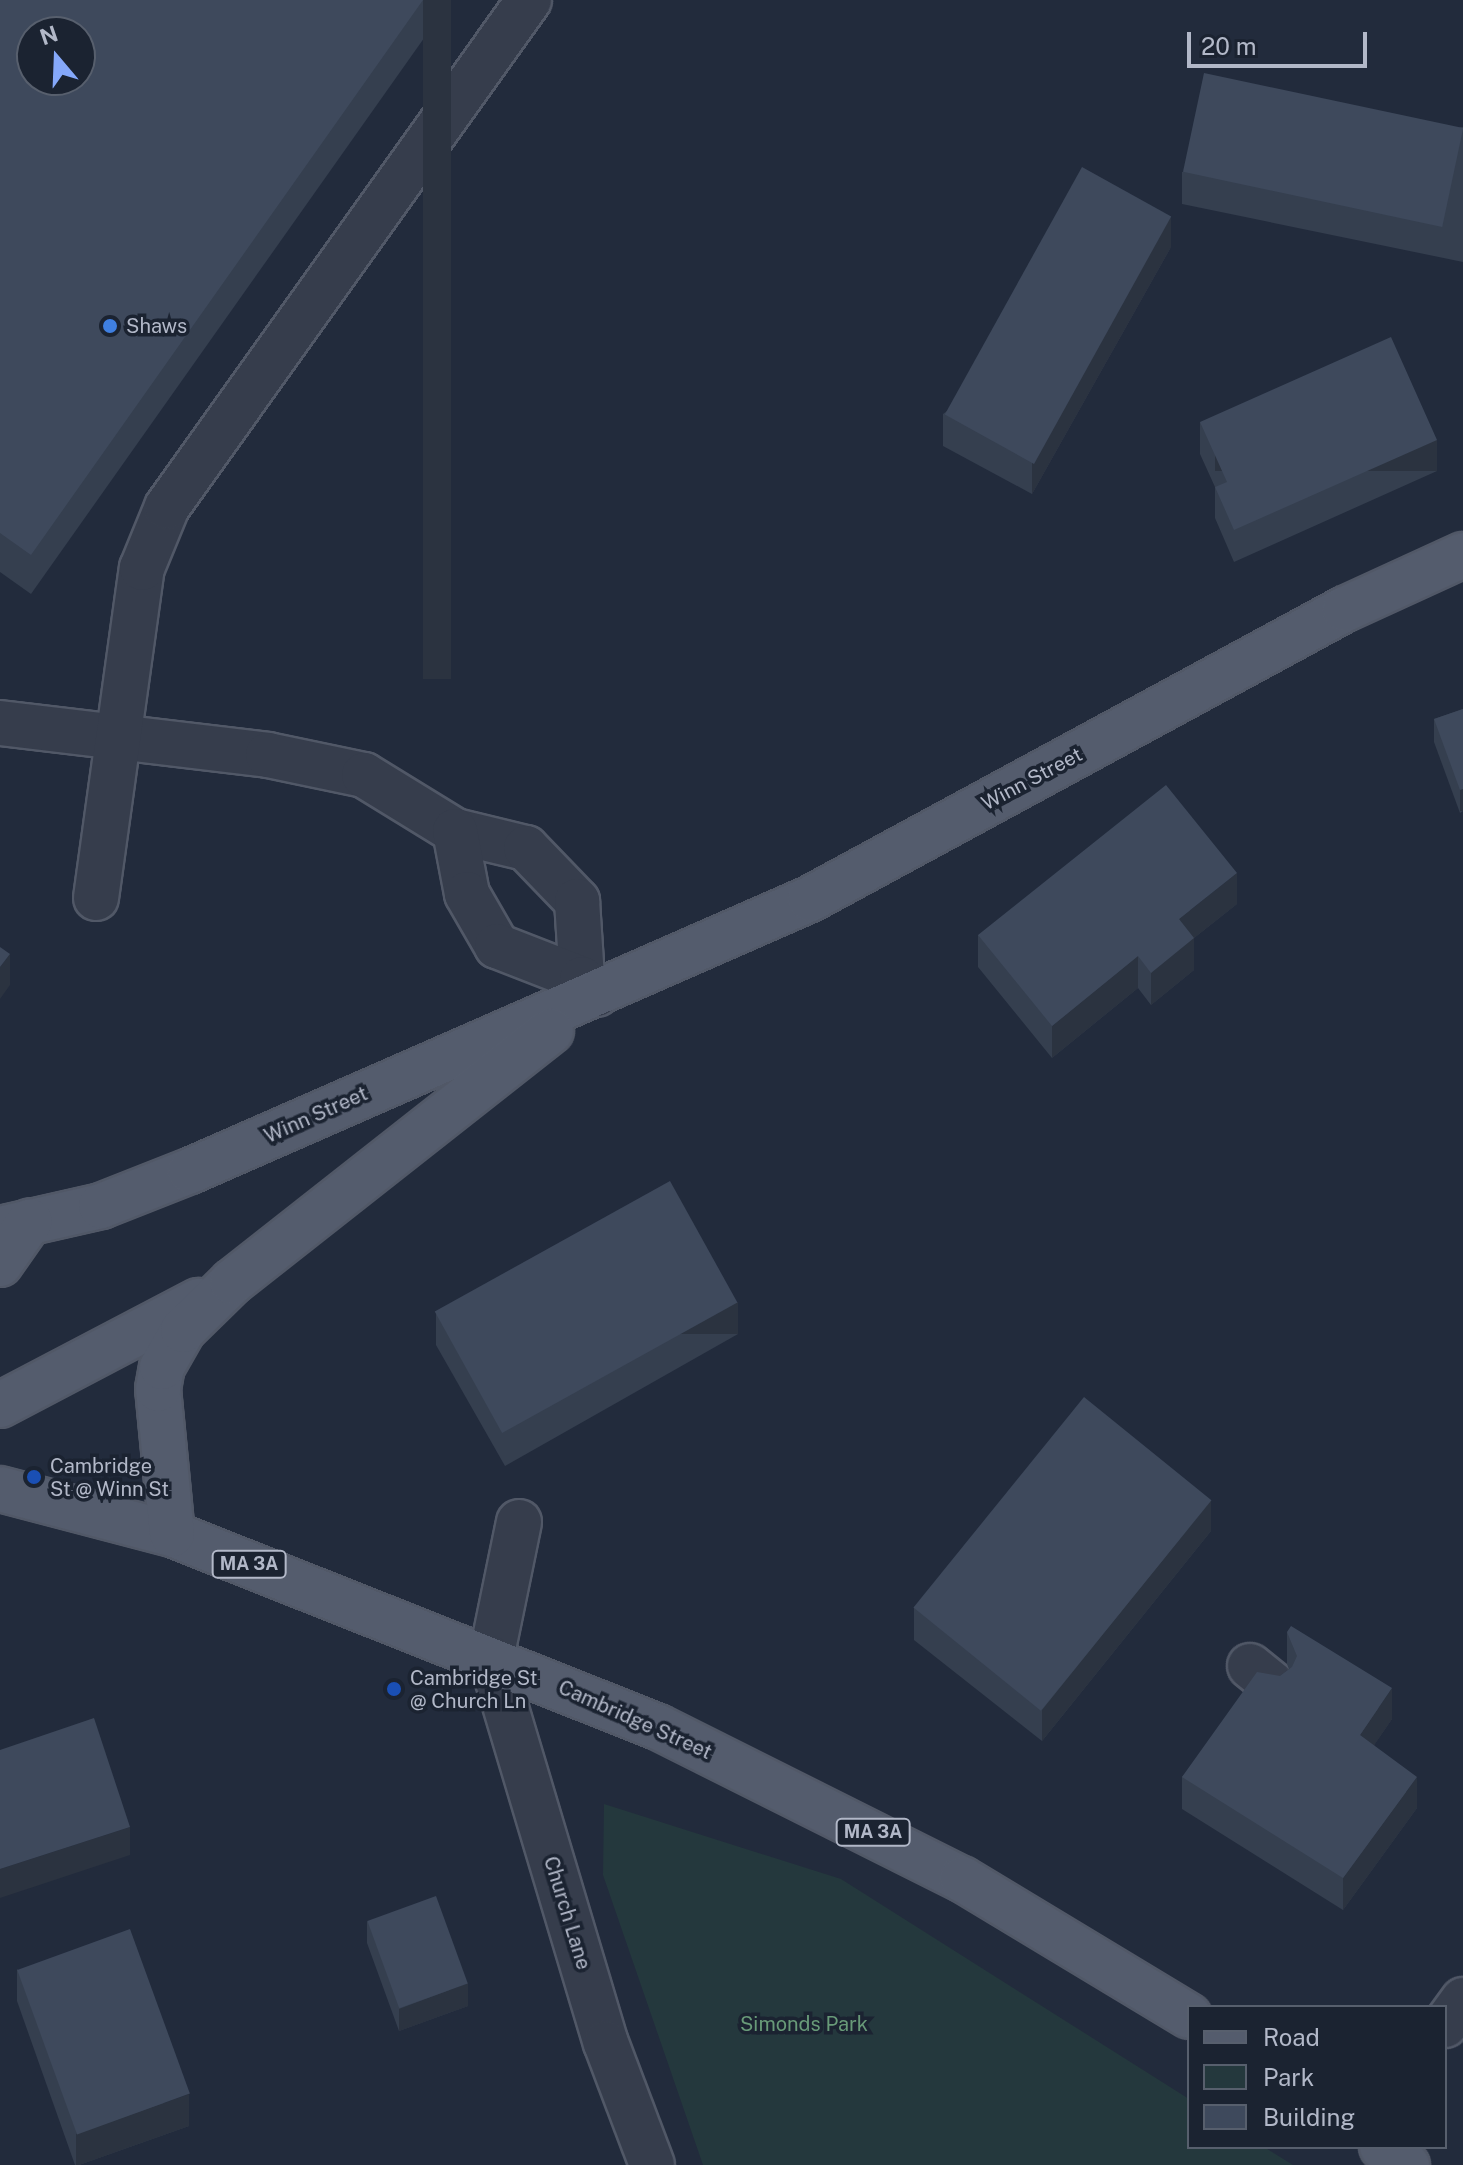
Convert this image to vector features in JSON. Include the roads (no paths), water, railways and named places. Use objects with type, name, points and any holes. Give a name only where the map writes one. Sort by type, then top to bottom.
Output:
[{"type":"main road","name":"Winn Street","points":[[0,1264],[15,1225],[101,1206],[190,1171],[590,987],[822,892],[1333,616],[1463,555]]},
{"type":"main road","name":"Winn Street","points":[[172,1534],[159,1426],[162,1367],[183,1330],[232,1282],[590,987]]},
{"type":"main road","name":"Winn Street","points":[[0,1405],[232,1282]]},
{"type":"main road","name":"Cambridge Street","points":[[0,1489],[172,1534],[491,1658],[658,1727],[840,1815],[975,1886],[1187,2015]]},
{"type":"main road","points":[[1385,2149],[1407,2165]]},
{"type":"street","points":[[96,898],[142,568],[167,507],[529,0]]},
{"type":"street","points":[[0,723],[268,755],[364,775],[455,831],[526,848],[577,901],[590,987]]},
{"type":"street","points":[[455,831],[467,894],[497,946],[590,987]]},
{"type":"street","points":[[491,1658],[519,1522]]},
{"type":"street","name":"Church Lane","points":[[491,1658],[606,2043],[652,2165]]},
{"type":"street","points":[[1447,2022],[1463,2000]]},
{"type":"place","name":"Shaws","points":[[110,326]]},
{"type":"place","name":"Cambridge St @ Winn St","points":[[34,1477]]},
{"type":"place","name":"Cambridge St @ Church Ln","points":[[394,1689]]},
{"type":"park label","name":"Simonds Park","points":[[804,2024]]}]
